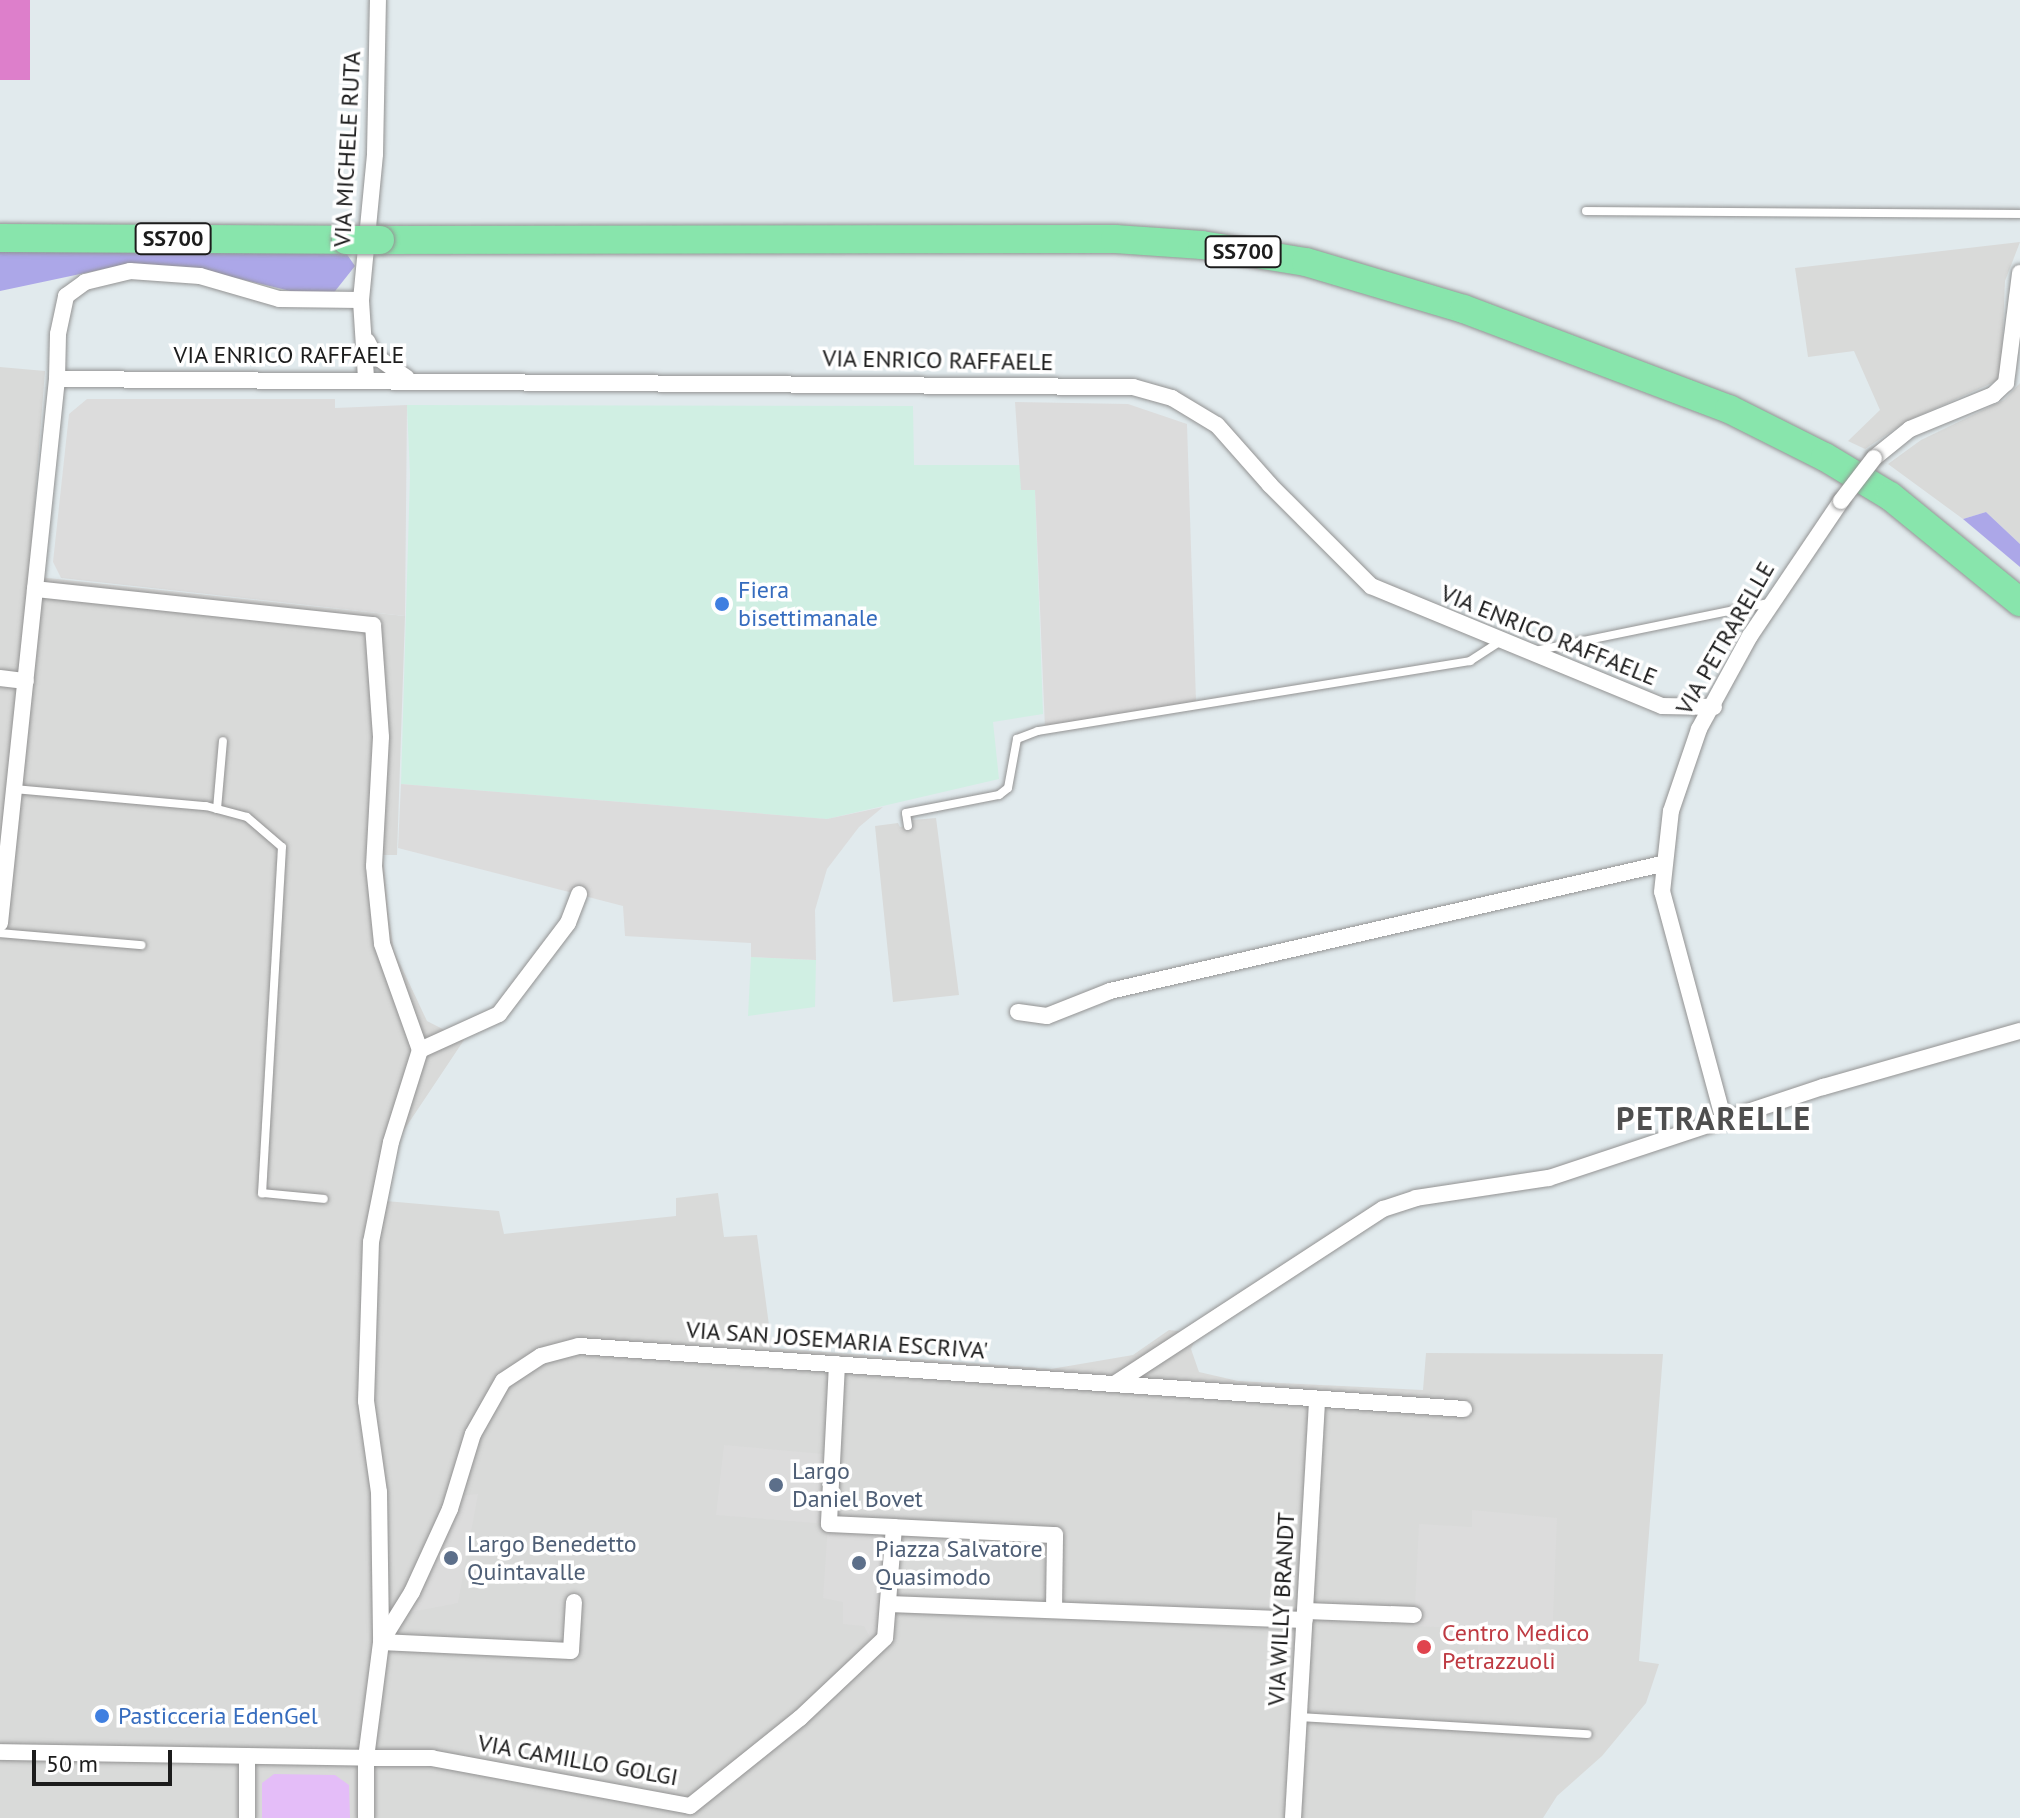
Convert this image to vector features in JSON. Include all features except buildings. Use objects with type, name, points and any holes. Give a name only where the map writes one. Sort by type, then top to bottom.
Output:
[{"type":"highway","name":"SS700","points":[[0,238],[1115,239],[1202,245],[1306,262],[1464,309],[1729,409],[1890,496],[2020,602]]},
{"type":"street","name":"VIA MICHELE RUTA","points":[[366,378],[361,300],[375,154],[378,0]]},
{"type":"street","points":[[0,923],[57,379],[58,334],[66,296],[85,282],[130,271],[186,275],[279,299],[361,300]]},
{"type":"street","name":"VIA PETRARELLE","points":[[1724,1121],[1677,957],[1662,892],[1662,864],[1671,811],[1699,729],[1772,602],[1874,458],[1910,429],[1993,395],[2006,383],[2020,273]]},
{"type":"street","points":[[363,332],[374,355],[410,379]]},
{"type":"street","name":"VIA ENRICO RAFFAELE","points":[[57,379],[366,378],[1133,387],[1172,398],[1217,425],[1371,586],[1662,706],[1714,707]]},
{"type":"street","points":[[35,589],[373,625],[381,737],[376,882],[382,944],[420,1050],[391,1142],[371,1242],[366,1401],[379,1492],[381,1642],[571,1651],[574,1602]]},
{"type":"street","points":[[0,678],[26,681]]},
{"type":"street","points":[[1018,1012],[1047,1016],[1138,984],[1662,864]]},
{"type":"street","points":[[420,1050],[499,1014],[568,923],[579,894]]},
{"type":"street","points":[[1116,1383],[1383,1209],[1416,1198],[1549,1178],[1823,1087],[2020,1031]]},
{"type":"street","name":"VIA SAN JOSEMARIA ESCRIVA'","points":[[366,1818],[366,1758],[381,1642],[412,1592],[450,1509],[473,1434],[503,1381],[541,1356],[579,1346],[1116,1383],[1317,1402],[1464,1409]]},
{"type":"street","points":[[837,1364],[829,1524],[1055,1535],[1054,1610]]},
{"type":"street","name":"VIA WILLY BRANDT","points":[[1293,1818],[1317,1402]]},
{"type":"street","name":"VIA CAMILLO GOLGI","points":[[0,1752],[432,1758],[694,1812],[885,1638],[894,1527]]},
{"type":"street","points":[[889,1604],[1054,1610],[1414,1615]]},
{"type":"street","points":[[247,1756],[247,1818]]},
{"type":"lane","points":[[1586,211],[2020,214]]},
{"type":"lane","points":[[1530,652],[1772,602]]},
{"type":"lane","points":[[908,826],[906,813],[999,795],[1008,788],[1017,739],[1038,731],[1470,661],[1503,640]]},
{"type":"lane","points":[[217,809],[223,741]]},
{"type":"lane","points":[[14,789],[217,809],[247,817],[282,847],[262,1193],[324,1199]]},
{"type":"lane","points":[[0,933],[141,945]]},
{"type":"lane","points":[[1299,1717],[1588,1734]]},
{"type":"shaded area","points":[[0,0],[30,0],[30,80],[0,80]]},
{"type":"shaded area","points":[[2020,242],[2005,281],[2001,379],[1907,421],[1865,449],[1848,441],[1880,410],[1854,351],[1808,357],[1795,268]]},
{"type":"shaded area","points":[[0,249],[346,253],[355,266],[328,300],[236,278],[118,266],[0,291]]},
{"type":"shaded area","points":[[0,367],[45,371],[29,576],[405,616],[397,855],[383,855],[388,910],[394,951],[427,1021],[464,1040],[396,1142],[386,1201],[499,1211],[504,1234],[676,1216],[676,1198],[718,1193],[724,1237],[757,1235],[772,1348],[1051,1369],[1133,1355],[1169,1330],[1198,1333],[1191,1349],[1199,1372],[1238,1381],[1423,1390],[1426,1353],[1663,1354],[1639,1661],[1659,1664],[1646,1703],[1602,1756],[1557,1796],[1543,1818],[0,1818]]},
{"type":"shaded area","points":[[2020,383],[2020,544],[1986,512],[1963,519],[1888,464],[1921,440],[2004,400]]},
{"type":"shaded area","points":[[87,399],[335,399],[335,408],[407,405],[405,616],[61,578],[53,562],[69,414]]},
{"type":"shaded area","points":[[1015,402],[1128,404],[1187,424],[1196,701],[1045,728],[1035,490],[1021,490]]},
{"type":"shaded area","name":"Fiera bisettimanale","points":[[407,405],[913,406],[914,465],[1021,465],[1021,489],[1035,490],[1043,714],[993,722],[999,779],[827,819],[401,784],[410,475]]},
{"type":"shaded area","points":[[1986,512],[2020,544],[2020,567],[1963,519]]},
{"type":"shaded area","points":[[401,784],[827,819],[883,807],[859,827],[827,869],[815,910],[816,960],[751,957],[751,943],[625,936],[623,906],[398,848]]},
{"type":"shaded area","points":[[936,818],[959,995],[893,1002],[875,826],[898,823],[900,827],[913,825],[912,820]]},
{"type":"shaded area","points":[[751,957],[816,960],[815,1007],[748,1016]]},
{"type":"shaded area","points":[[724,1445],[835,1455],[829,1524],[894,1527],[885,1638],[871,1639],[864,1626],[843,1624],[843,1602],[823,1598],[828,1524],[716,1515]]},
{"type":"shaded area","name":"Largo Benedetto Quintavalle","points":[[478,1494],[458,1603],[411,1612],[459,1496]]},
{"type":"shaded area","points":[[1472,1510],[1557,1518],[1552,1643],[1538,1643],[1537,1664],[1478,1665],[1478,1629],[1414,1626],[1419,1524],[1472,1527]]},
{"type":"shaded area","points":[[274,1774],[335,1775],[349,1785],[350,1818],[262,1818],[262,1783]]},
{"type":"place","name":"Fiera bisettimanale","points":[[722,604]]},
{"type":"place","name":"Largo Daniel Bovet","points":[[776,1485]]},
{"type":"place","name":"Largo Benedetto Quintavalle","points":[[451,1558]]},
{"type":"place","name":"Piazza Salvatore Quasimodo","points":[[859,1563]]},
{"type":"place","name":"Centro Medico Petrazzuoli","points":[[1424,1647]]},
{"type":"place","name":"Pasticceria EdenGel","points":[[102,1716]]},
{"type":"district","name":"PETRARELLE","points":[[1714,1118]]}]
